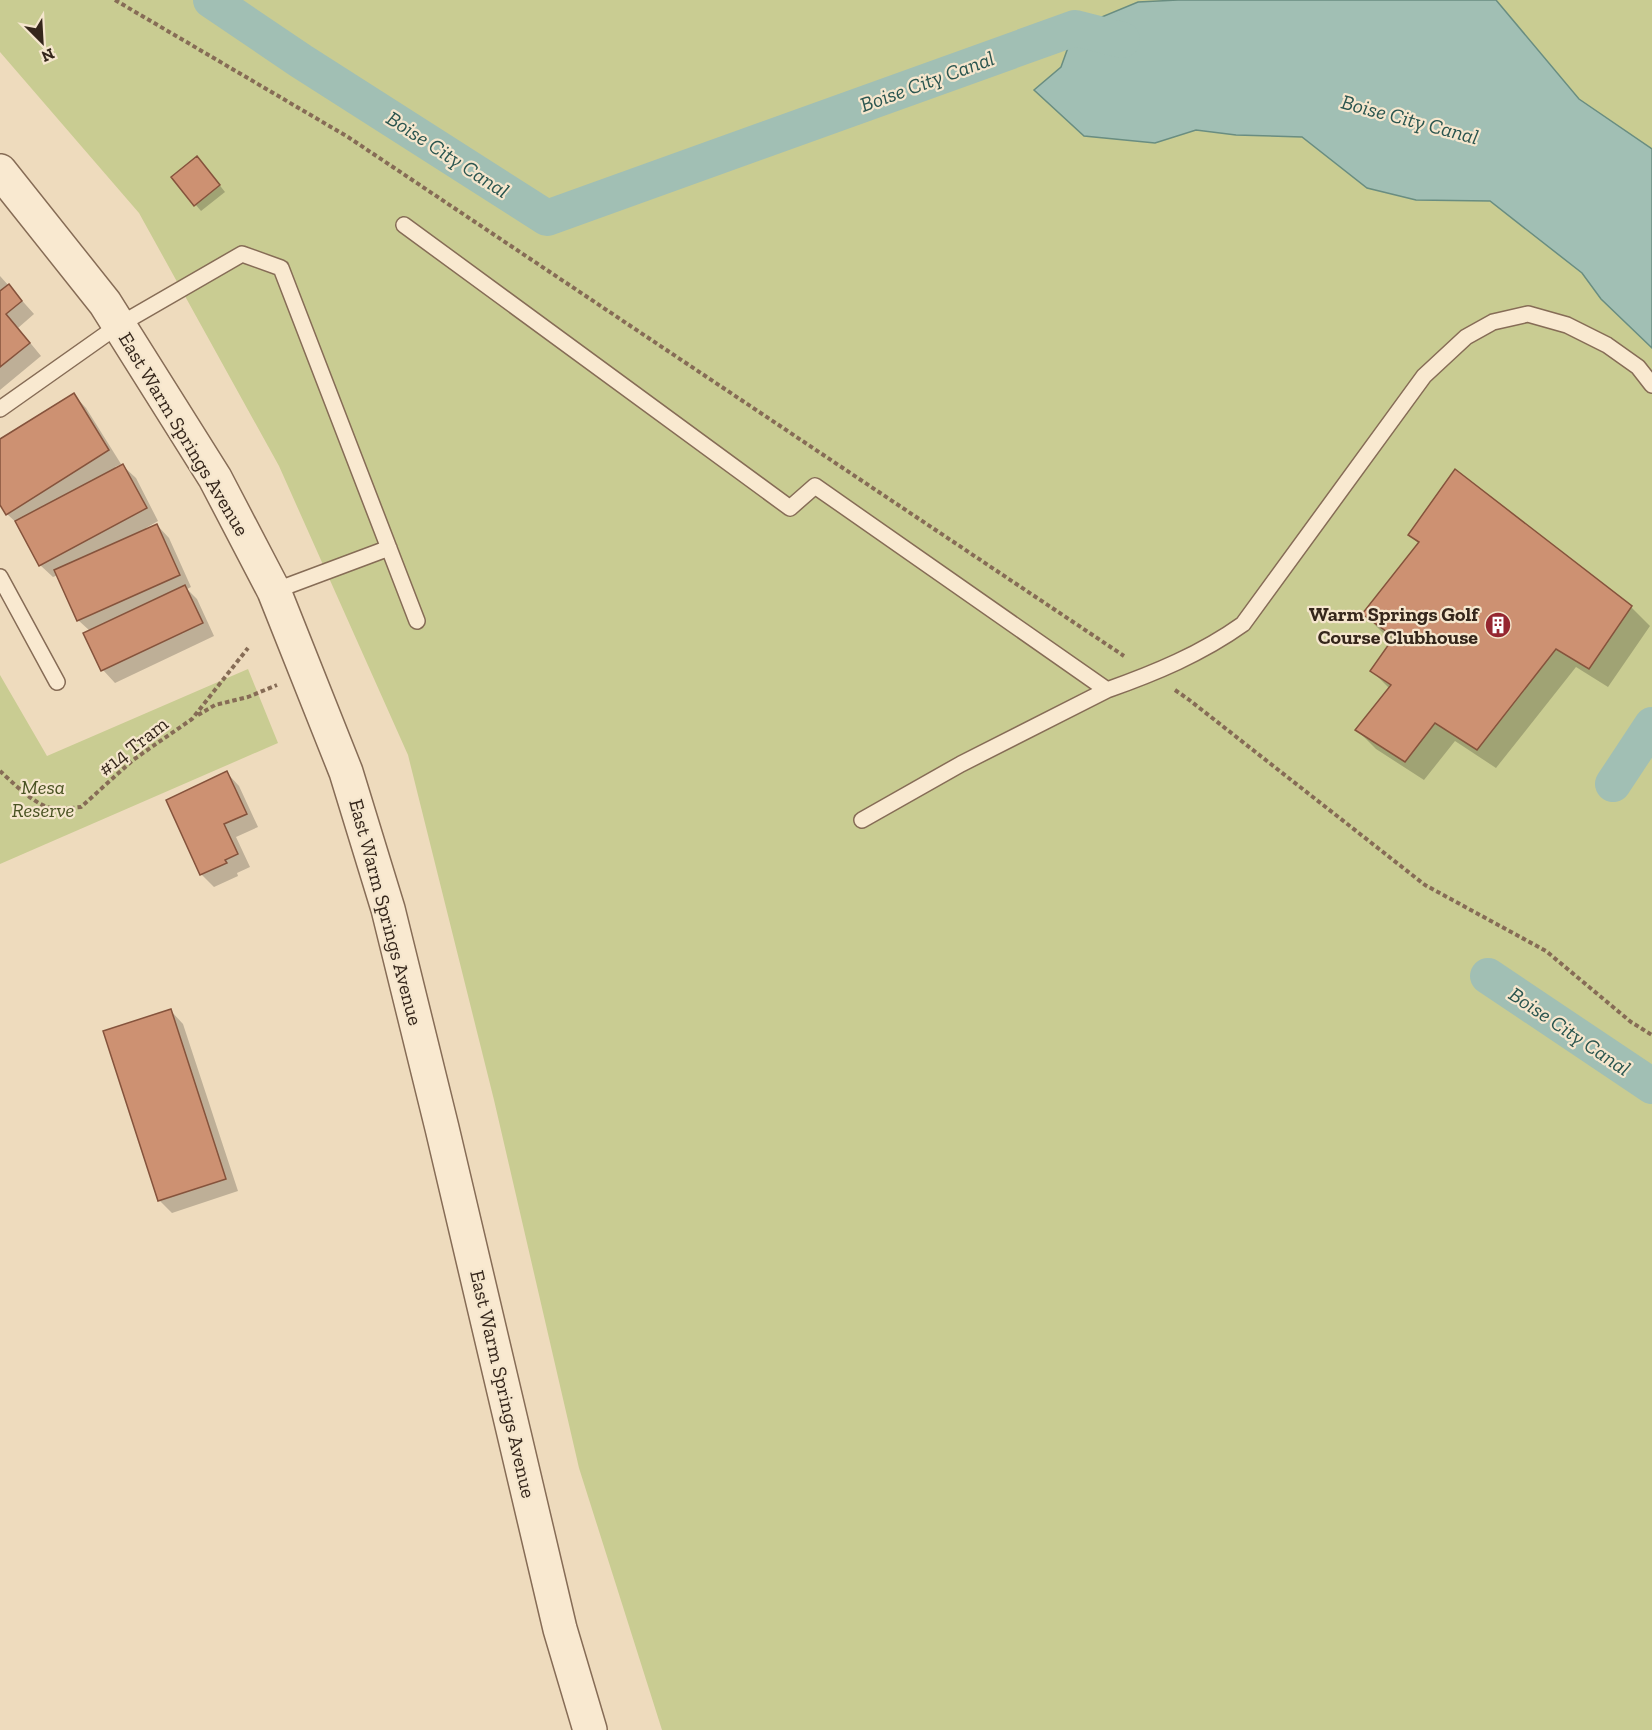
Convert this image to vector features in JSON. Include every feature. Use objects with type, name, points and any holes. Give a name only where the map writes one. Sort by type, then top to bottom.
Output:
[{"type":"street","name":"East Warm Springs Avenue","points":[[0,171],[82,273],[119,325],[215,478],[274,591],[346,772],[388,909],[560,1629],[591,1730]]},
{"type":"lane","points":[[404,225],[790,508],[815,486],[1107,690]]},
{"type":"lane","points":[[0,409],[119,325],[242,254],[281,268],[417,621]]},
{"type":"lane","points":[[862,820],[961,764],[1107,690],[1150,675],[1219,641],[1243,624],[1425,376],[1466,337],[1493,322],[1528,314],[1567,325],[1607,345],[1638,368],[1652,385]]},
{"type":"lane","points":[[274,591],[389,548]]},
{"type":"lane","points":[[0,577],[57,682]]},
{"type":"path","name":"#14 Tram","points":[[192,719],[248,648]]},
{"type":"path","name":"#14 Tram","points":[[0,771],[21,790],[48,807],[81,807],[133,760],[215,705],[248,697],[306,672]]},
{"type":"green space","points":[[0,0],[1652,0],[1652,1730],[662,1730],[579,1468],[494,1100],[408,755],[279,466],[139,213],[0,52]]},
{"type":"green space","name":"Mesa Reserve","points":[[248,669],[278,743],[0,864],[0,675],[47,756]]},
{"type":"water","points":[[1496,0],[1579,99],[1652,149],[1652,348],[1601,299],[1582,273],[1490,201],[1416,200],[1367,188],[1302,137],[1236,135],[1196,130],[1155,143],[1084,136],[1034,90],[1061,67],[1075,28],[1138,2]]},
{"type":"building","points":[[197,156],[220,185],[194,206],[171,177]]},
{"type":"building","points":[[9,284],[22,301],[6,314],[30,343],[0,367],[0,291]]},
{"type":"building","points":[[74,393],[109,450],[6,515],[0,505],[0,439]]},
{"type":"building","points":[[123,464],[147,508],[39,566],[15,521]]},
{"type":"building","name":"Warm Springs Golf Course Clubhouse","points":[[1455,469],[1632,606],[1589,669],[1556,649],[1477,750],[1435,723],[1405,762],[1355,730],[1391,685],[1370,671],[1394,637],[1362,614],[1419,542],[1408,535]]},
{"type":"building","points":[[157,524],[180,575],[77,621],[54,570]]},
{"type":"building","points":[[185,585],[203,623],[101,671],[83,633]]},
{"type":"building","points":[[227,771],[247,814],[224,824],[238,854],[225,860],[227,863],[200,875],[166,800]]},
{"type":"building","points":[[171,1009],[226,1179],[158,1201],[103,1031]]},
{"type":"waterway","name":"Boise City Canal","points":[[211,0],[301,61],[547,218],[1075,28],[1122,40]]},
{"type":"waterway","name":"Boise City Canal","points":[[1613,784],[1652,725]]},
{"type":"waterway","name":"Boise City Canal","points":[[1488,976],[1652,1086]]},
{"type":"place","name":"Warm Springs Golf Course Clubhouse","points":[[1498,625]]}]
